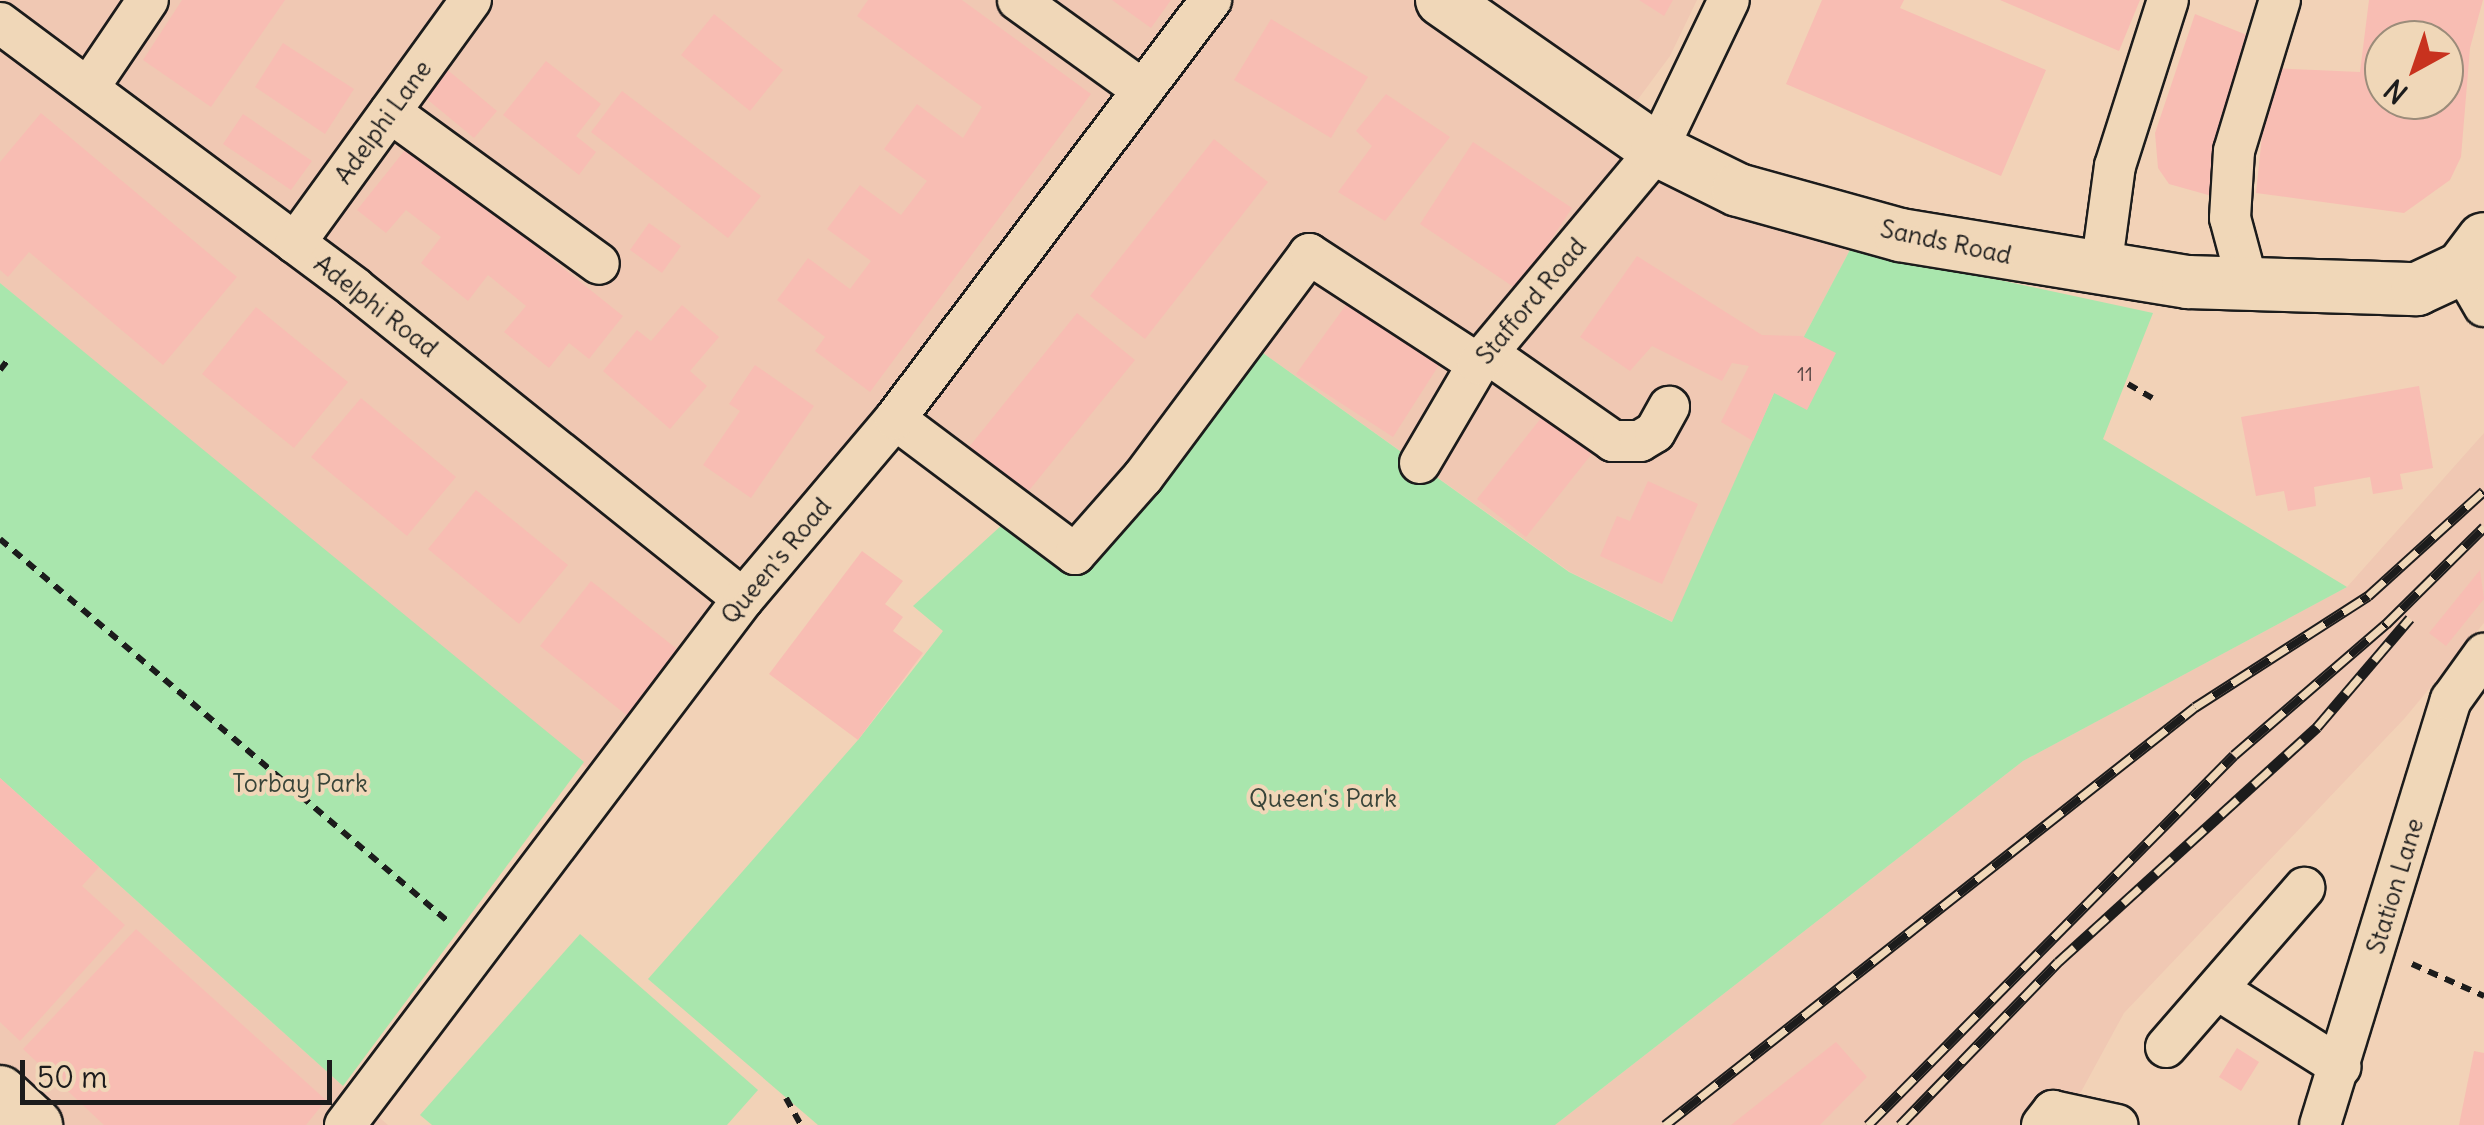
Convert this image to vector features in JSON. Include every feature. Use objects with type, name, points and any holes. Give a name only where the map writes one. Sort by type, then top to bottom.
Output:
[{"type":"main road","name":"Sands Road","points":[[1442,0],[1657,150],[1738,190],[1900,235],[2102,269],[2248,285],[2417,290],[2477,271]]},
{"type":"main road","points":[[0,1092],[36,1125]]},
{"type":"street","points":[[89,87],[148,0]]},
{"type":"street","name":"Adelphi Lane","points":[[295,243],[471,0]]},
{"type":"street","points":[[1018,0],[1142,90]]},
{"type":"street","name":"Queen's Road","points":[[365,1118],[479,948],[743,599],[894,419],[1211,0]]},
{"type":"street","name":"Stafford Road","points":[[1420,463],[1482,358],[1657,150],[1729,0]]},
{"type":"street","points":[[2102,269],[2114,166],[2168,0]]},
{"type":"street","points":[[2248,285],[2230,218],[2234,151],[2266,5]]},
{"type":"street","name":"Adelphi Road","points":[[0,23],[295,243],[743,599]]},
{"type":"street","points":[[390,112],[599,264]]},
{"type":"street","points":[[894,419],[1075,554],[1143,476],[1309,254],[1613,440],[1640,441],[1655,432],[1669,407]]},
{"type":"street","name":"Station Lane","points":[[2320,1125],[2451,700],[2484,654]]},
{"type":"street","points":[[2166,1047],[2304,888]]},
{"type":"street","points":[[2217,989],[2341,1067]]},
{"type":"street","points":[[2042,1125],[2052,1111],[2117,1125]]},
{"type":"path","points":[[0,370],[10,357]]},
{"type":"path","points":[[2128,384],[2152,398]]},
{"type":"path","points":[[0,540],[479,948]]},
{"type":"path","points":[[2376,948],[2484,996]]},
{"type":"path","points":[[786,1098],[801,1125]]},
{"type":"shaded area","points":[[0,0],[1697,0],[1670,56],[1619,125],[1632,137],[1621,157],[1851,248],[1774,393],[1673,622],[1570,572],[1263,353],[1236,353],[1075,554],[894,419],[606,784],[0,283]]},
{"type":"shaded area","points":[[2484,433],[2484,623],[2404,719],[2124,1013],[2063,1125],[1555,1125],[2023,761],[2347,587]]},
{"type":"shaded area","points":[[0,778],[343,1086],[388,1125],[0,1125]]},
{"type":"green space","name":"Queen's Park","points":[[1851,248],[2153,313],[2103,439],[2347,587],[2023,761],[1555,1125],[818,1125],[648,979],[858,740],[943,631],[913,606],[1003,524],[1068,572],[1092,567],[1263,353],[1569,572],[1672,622],[1774,393]]},
{"type":"green space","name":"Torbay Park","points":[[0,283],[584,762],[343,1086],[0,778]]},
{"type":"green space","points":[[580,934],[758,1090],[727,1125],[432,1125],[420,1115]]},
{"type":"building","points":[[182,0],[285,0],[211,107],[143,60]]},
{"type":"building","points":[[868,0],[962,0],[1091,94],[870,392],[815,351],[825,337],[777,300],[808,258],[850,289],[871,261],[827,229],[860,185],[901,215],[927,181],[884,149],[917,104],[963,138],[982,107],[857,16]]},
{"type":"building","points":[[1112,0],[1171,0],[1151,28]]},
{"type":"building","points":[[1639,0],[1673,0],[1664,16]]},
{"type":"building","points":[[1822,0],[1904,0],[1900,8],[2046,70],[2001,176],[1786,84]]},
{"type":"building","points":[[2000,0],[2140,0],[2119,51]]},
{"type":"building","points":[[2369,0],[2483,0],[2470,48],[2461,157],[2450,180],[2404,213],[2256,193],[2269,68],[2360,72],[2364,40],[2364,120],[2464,120],[2464,20],[2366,20]]},
{"type":"building","points":[[714,14],[783,70],[750,111],[681,55]]},
{"type":"building","points":[[2195,14],[2264,42],[2226,200],[2169,184],[2158,168],[2155,133]]},
{"type":"building","points":[[1271,19],[1368,77],[1331,138],[1234,80]]},
{"type":"building","points":[[283,43],[354,89],[325,134],[255,87]]},
{"type":"building","points":[[546,61],[601,104],[576,136],[596,152],[579,175],[503,115]]},
{"type":"building","points":[[444,67],[497,111],[474,138],[422,95]]},
{"type":"building","points":[[622,91],[761,196],[728,238],[591,132]]},
{"type":"building","points":[[1386,94],[1450,137],[1385,221],[1338,192],[1372,146],[1356,131]]},
{"type":"building","points":[[41,113],[237,277],[163,365],[29,252],[8,277],[0,270],[0,162]]},
{"type":"building","points":[[243,114],[312,161],[291,190],[223,144]]},
{"type":"building","points":[[1214,139],[1268,182],[1145,339],[1090,296]]},
{"type":"building","points":[[1473,142],[1572,208],[1518,290],[1420,224]]},
{"type":"building","points":[[409,145],[623,316],[589,359],[569,343],[549,368],[504,332],[526,306],[488,275],[468,301],[421,263],[441,237],[406,210],[386,233],[357,210]]},
{"type":"building","points":[[649,223],[681,246],[662,273],[630,250]]},
{"type":"building","points":[[1637,256],[1762,335],[1802,336],[1836,353],[1807,410],[1774,393],[1753,441],[1721,422],[1749,366],[1732,363],[1722,381],[1652,346],[1630,371],[1580,337]]},
{"type":"building","points":[[1356,291],[1446,354],[1393,437],[1296,374]]},
{"type":"building","points":[[682,305],[719,337],[690,371],[707,386],[670,429],[603,371],[637,330],[651,341]]},
{"type":"building","points":[[256,307],[348,382],[294,448],[202,374]]},
{"type":"building","points":[[1077,313],[1135,360],[1018,504],[961,457]]},
{"type":"building","points":[[755,365],[814,406],[751,498],[703,465],[740,411],[729,404]]},
{"type":"building","points":[[2419,386],[2433,468],[2400,474],[2403,489],[2373,494],[2370,477],[2314,487],[2316,506],[2288,511],[2284,491],[2256,496],[2241,417]]},
{"type":"building","points":[[361,398],[456,477],[407,536],[311,457]]},
{"type":"building","points":[[1549,408],[1598,446],[1526,537],[1477,499]]},
{"type":"building","points":[[1648,481],[1698,504],[1662,584],[1600,556],[1617,516],[1630,521]]},
{"type":"building","points":[[476,490],[568,565],[519,624],[428,549]]},
{"type":"building","points":[[862,551],[903,581],[885,604],[903,617],[893,631],[923,653],[858,740],[769,674]]},
{"type":"building","points":[[2480,570],[2484,599],[2446,646],[2429,633]]},
{"type":"building","points":[[591,581],[682,653],[630,718],[540,646]]},
{"type":"building","points":[[0,778],[99,867],[82,886],[125,925],[20,1041],[0,1022]]},
{"type":"building","points":[[136,929],[326,1100],[306,1125],[104,1125],[23,1049]]},
{"type":"building","points":[[1836,1042],[1867,1077],[1820,1125],[1731,1125]]},
{"type":"building","points":[[2237,1048],[2259,1062],[2241,1091],[2219,1077]]},
{"type":"building","points":[[2474,1051],[2484,1053],[2484,1125],[2459,1125]]},
{"type":"railway","points":[[1665,1125],[2195,707],[2368,596],[2484,491]]},
{"type":"railway","points":[[1868,1125],[2234,755],[2386,624],[2484,527]]},
{"type":"railway","points":[[1900,1125],[2058,962],[2317,727],[2410,618]]}]
